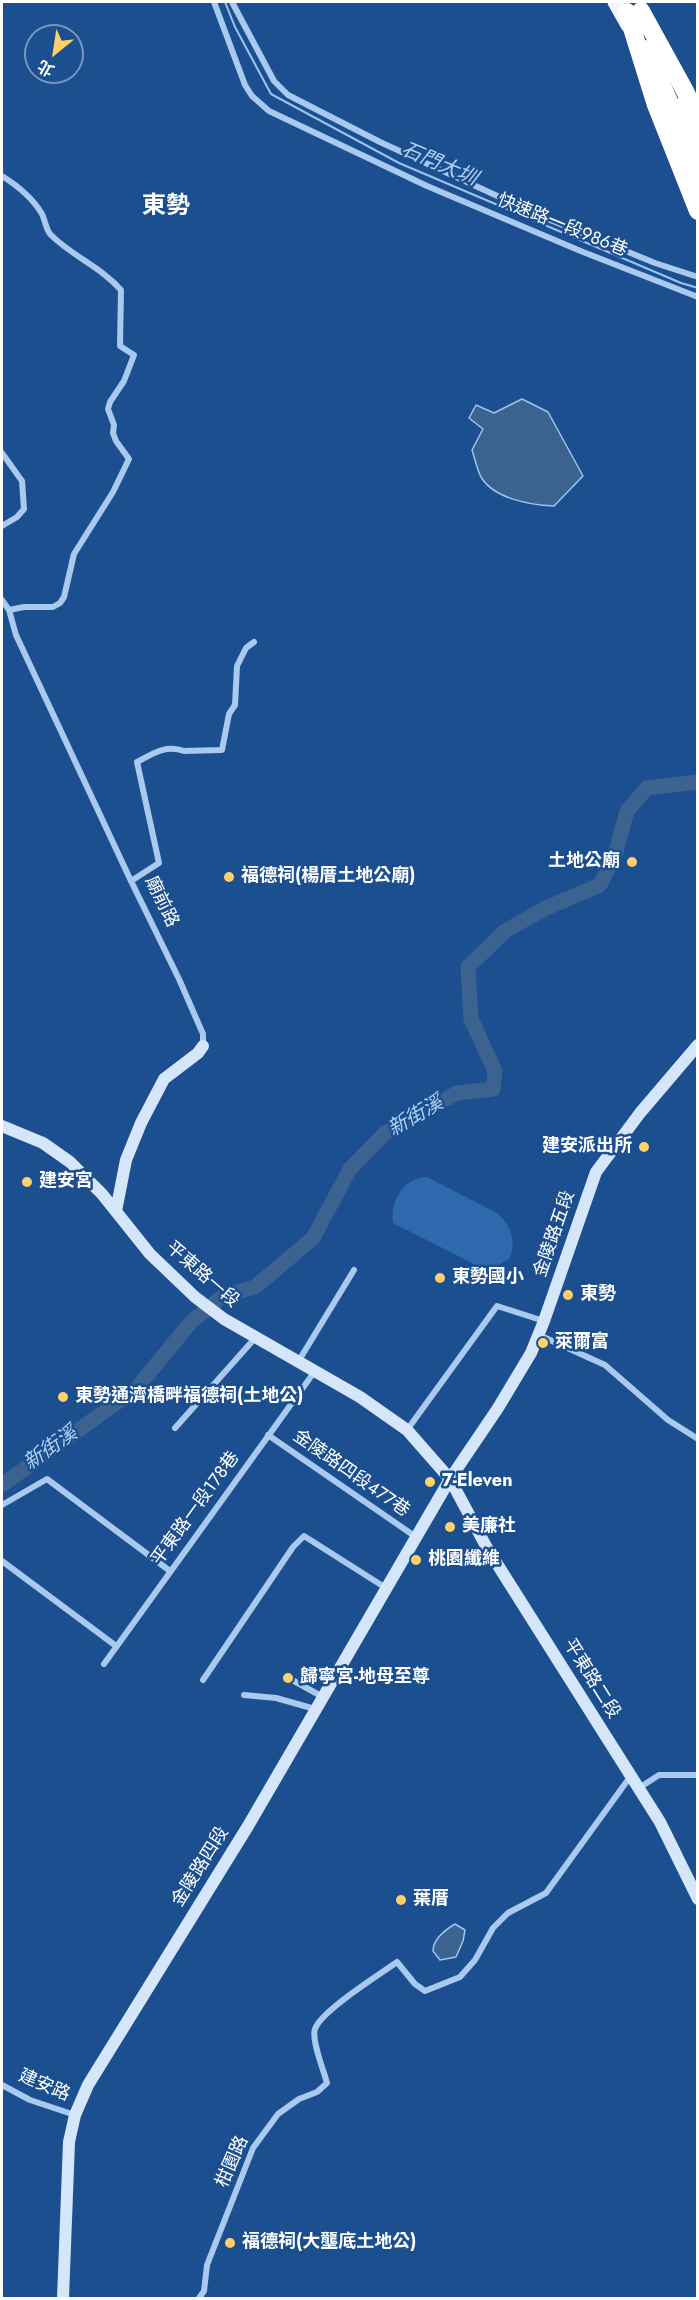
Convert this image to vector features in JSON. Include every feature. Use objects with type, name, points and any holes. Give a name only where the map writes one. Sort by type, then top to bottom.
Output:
[{"type":"highway","points":[[631,5],[686,91],[698,119]]},
{"type":"highway","points":[[631,5],[698,136]]},
{"type":"highway","points":[[631,5],[698,176]]},
{"type":"highway","points":[[631,5],[656,105],[698,212]]},
{"type":"main road","points":[[631,5],[698,128]]},
{"type":"main road","points":[[631,5],[629,27],[663,102],[698,191]]},
{"type":"main road","name":"金陵路五段","points":[[450,1479],[498,1408],[531,1353],[596,1172],[640,1113],[698,1045]]},
{"type":"main road","name":"廟前路","points":[[116,1211],[126,1160],[141,1123],[164,1079],[198,1053],[203,1046]]},
{"type":"main road","name":"平東路一段","points":[[2,1126],[43,1143],[70,1162],[102,1194],[150,1254],[195,1297],[224,1319],[360,1397],[407,1430],[450,1479]]},
{"type":"main road","name":"金陵路四段","points":[[63,2298],[69,2142],[75,2115],[88,2085],[248,1827],[450,1479]]},
{"type":"main road","name":"平東路二段","points":[[450,1479],[488,1548],[660,1822],[698,1899]]},
{"type":"street","name":"快速路一段986巷","points":[[214,2],[245,85],[252,96],[269,111],[427,186],[583,252],[698,297]]},
{"type":"street","name":"快速路一段986巷","points":[[232,2],[274,81],[288,95],[380,142],[543,216],[656,263],[698,277]]},
{"type":"street","points":[[2,176],[19,187],[34,202],[44,217],[49,234],[112,280],[121,290],[120,346],[134,355],[124,381],[108,409],[114,425],[113,433],[116,441],[129,459],[113,492],[74,554],[64,597],[53,607],[24,607],[9,610]]},
{"type":"street","points":[[2,453],[22,481],[24,508],[17,517],[2,526]]},
{"type":"street","name":"廟前路","points":[[2,600],[9,610],[16,635],[189,1001],[203,1034],[203,1046]]},
{"type":"street","points":[[131,881],[159,863],[137,762],[162,749],[222,750],[229,714],[235,705],[237,666],[246,648],[254,642]]},
{"type":"street","points":[[298,1362],[354,1270]]},
{"type":"street","points":[[407,1430],[497,1306],[544,1321]]},
{"type":"street","points":[[539,1335],[605,1365],[668,1420],[698,1439]]},
{"type":"street","points":[[175,1428],[256,1337]]},
{"type":"street","name":"平東路一段178巷","points":[[104,1664],[315,1371]]},
{"type":"street","name":"金陵路四段477巷","points":[[268,1435],[416,1538]]},
{"type":"street","points":[[2,1505],[47,1479],[170,1571]]},
{"type":"street","points":[[203,1680],[292,1547],[304,1536],[387,1588]]},
{"type":"street","points":[[2,1561],[116,1646]]},
{"type":"street","points":[[294,1681],[323,1697]]},
{"type":"street","points":[[244,1695],[276,1698],[315,1709]]},
{"type":"street","points":[[639,1788],[659,1774],[698,1775]]},
{"type":"street","name":"柑園路","points":[[199,2298],[204,2291],[207,2265],[253,2148],[278,2114],[299,2099],[317,2092],[327,2083],[314,2038],[314,2030],[321,2019],[347,1996],[355,1993],[397,1962],[410,1978],[425,1990],[460,1977],[475,1960],[493,1928],[508,1914],[546,1893],[630,1776]]},
{"type":"street","name":"建安路","points":[[2,2085],[30,2100],[75,2115]]},
{"type":"shaded area","points":[[522,399],[548,412],[583,476],[554,506],[524,502],[504,496],[487,485],[476,464],[472,450],[483,429],[469,418],[476,405],[494,413]]},
{"type":"shaded area","points":[[427,1177],[497,1213],[502,1218],[511,1234],[512,1246],[509,1259],[488,1271],[393,1223],[394,1207],[400,1192],[411,1182]]},
{"type":"shaded area","points":[[455,1924],[465,1930],[463,1941],[456,1957],[440,1960],[433,1951],[435,1943]]},
{"type":"waterway","name":"石門大圳","points":[[225,2],[235,27],[271,94],[399,163],[681,283],[698,288]]},
{"type":"waterway","name":"新街溪","points":[[2,1485],[136,1389],[191,1322],[223,1296],[255,1287],[313,1238],[350,1169],[385,1133],[457,1093],[493,1089],[495,1071],[471,1019],[468,967],[505,931],[546,908],[600,885],[615,855],[627,811],[647,788],[698,782]]},
{"type":"place","name":"土地公廟","points":[[632,862]]},
{"type":"place","name":"福德祠(楊厝土地公廟)","points":[[229,877]]},
{"type":"place","name":"建安派出所","points":[[644,1147]]},
{"type":"place","name":"建安宮","points":[[27,1182]]},
{"type":"place","name":"東勢國小","points":[[440,1278]]},
{"type":"place","name":"東勢","points":[[568,1295]]},
{"type":"place","name":"萊爾富","points":[[543,1343]]},
{"type":"place","name":"東勢通濟橋畔福德祠(土地公)","points":[[63,1397]]},
{"type":"place","name":"7-Eleven","points":[[430,1482]]},
{"type":"place","name":"美廉社","points":[[450,1527]]},
{"type":"place","name":"桃園纖維","points":[[416,1560]]},
{"type":"place","name":"歸寧宮-地母至尊","points":[[288,1678]]},
{"type":"place","name":"葉厝","points":[[401,1900]]},
{"type":"place","name":"福德祠(大壟底土地公)","points":[[230,2243]]},
{"type":"district","name":"東勢","points":[[166,207]]}]
